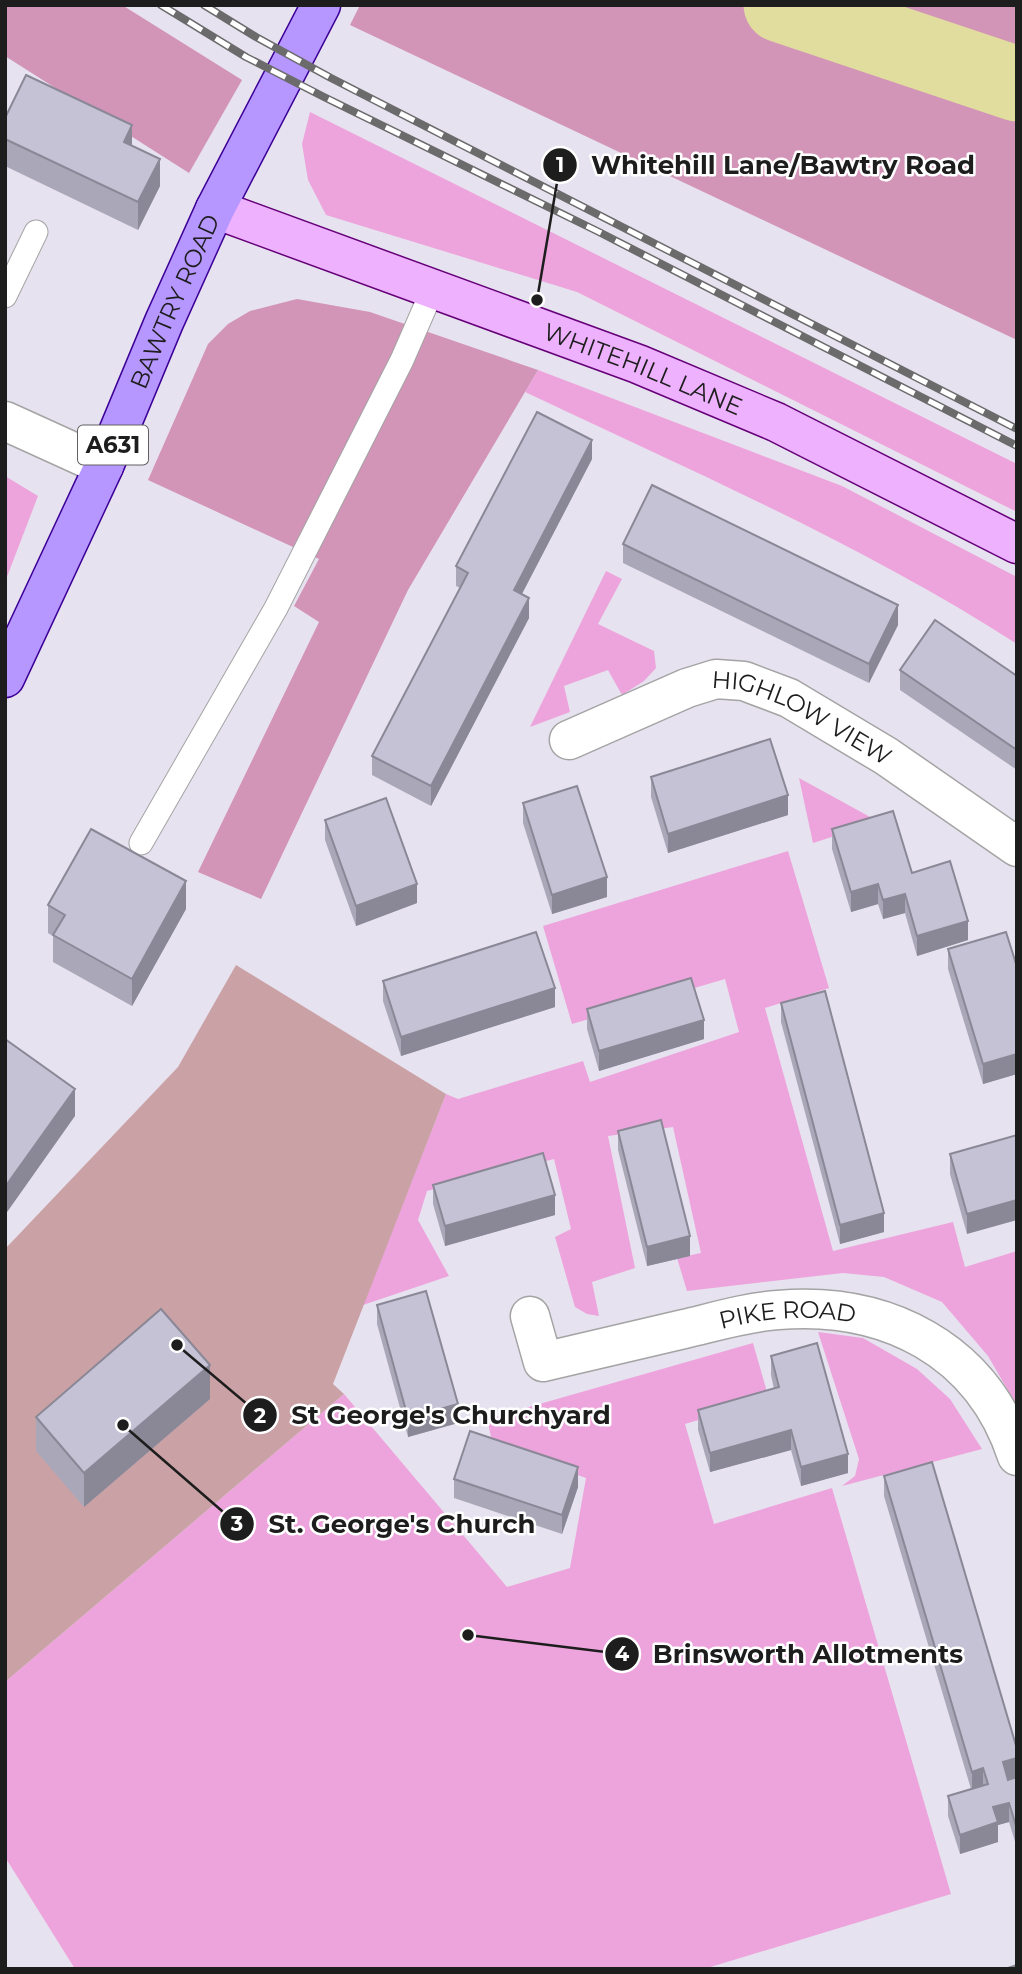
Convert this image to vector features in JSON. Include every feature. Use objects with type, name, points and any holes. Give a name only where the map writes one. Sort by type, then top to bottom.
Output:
[{"type":"main road","name":"BAWTRY ROAD","points":[[5,678],[104,467],[164,322],[215,209],[321,5]]},
{"type":"main road","name":"WHITEHILL LANE","points":[[215,209],[638,363],[776,422],[1017,544]]},
{"type":"street","points":[[5,421],[104,467]]},
{"type":"street","name":"HIGHLOW VIEW","points":[[569,740],[687,688],[716,679],[744,681],[789,698],[886,756],[1017,847]]},
{"type":"street","name":"PIKE ROAD","points":[[530,1316],[543,1362],[709,1323],[778,1310],[835,1310],[881,1321],[917,1334],[954,1358],[978,1384],[1008,1428],[1017,1456]]},
{"type":"lane","points":[[5,296],[36,232]]},
{"type":"lane","points":[[141,844],[276,608],[402,360],[433,289]]},
{"type":"shaded area","points":[[5,5],[122,5],[242,80],[189,173],[5,56]]},
{"type":"shaded area","points":[[360,5],[1017,5],[1017,340],[350,25]]},
{"type":"shaded area","points":[[310,112],[1017,464],[1017,512],[577,292],[326,215],[308,180],[302,144]]},
{"type":"shaded area","points":[[297,299],[370,312],[538,370],[408,590],[261,899],[198,872],[319,622],[294,606],[319,559],[148,480],[208,344],[228,324],[250,311]]},
{"type":"shaded area","points":[[538,370],[842,486],[1017,577],[1017,644],[837,541],[525,392]]},
{"type":"shaded area","points":[[5,476],[38,496],[5,582]]},
{"type":"shaded area","points":[[606,571],[622,579],[598,624],[654,651],[656,668],[644,681],[622,695],[608,670],[564,686],[570,712],[530,727]]},
{"type":"shaded area","points":[[799,778],[872,818],[866,826],[813,843]]},
{"type":"shaded area","points":[[788,851],[829,988],[765,1008],[833,1251],[953,1222],[965,1267],[1017,1251],[1017,1406],[988,1356],[942,1302],[884,1277],[843,1273],[687,1291],[677,1258],[701,1253],[673,1127],[608,1136],[635,1268],[592,1282],[599,1316],[587,1314],[575,1307],[555,1237],[571,1229],[554,1159],[427,1191],[418,1220],[449,1276],[363,1305],[446,1094],[458,1099],[583,1061],[590,1082],[739,1032],[725,979],[572,1024],[543,926]]},
{"type":"shaded area","points":[[236,965],[446,1094],[333,1384],[344,1394],[5,1682],[5,1249],[178,1067]]},
{"type":"shaded area","points":[[818,1332],[863,1338],[917,1369],[950,1399],[982,1449],[842,1486],[855,1476],[859,1459]]},
{"type":"shaded area","points":[[753,1343],[769,1399],[685,1424],[714,1524],[832,1488],[951,1894],[704,1969],[75,1969],[5,1857],[5,1682],[344,1394],[507,1587],[570,1568],[586,1478],[493,1445],[487,1419]]},
{"type":"building","points":[[26,75],[132,125],[124,142],[160,159],[138,202],[5,139],[5,118]]},
{"type":"building","points":[[537,412],[592,440],[514,590],[529,598],[431,786],[372,756],[468,573],[456,566]]},
{"type":"building","points":[[652,485],[898,605],[869,664],[623,544]]},
{"type":"building","points":[[935,620],[1017,676],[1017,750],[900,670]]},
{"type":"building","points":[[770,739],[788,795],[668,834],[651,777]]},
{"type":"building","points":[[577,786],[607,877],[552,895],[523,803]]},
{"type":"building","points":[[386,798],[417,884],[356,906],[325,820]]},
{"type":"building","points":[[893,811],[912,873],[950,861],[968,921],[917,936],[905,894],[883,900],[878,884],[851,892],[832,829]]},
{"type":"building","points":[[91,829],[186,881],[132,979],[53,935],[65,915],[48,905]]},
{"type":"building","points":[[536,932],[555,988],[401,1037],[383,981]]},
{"type":"building","points":[[1006,932],[1017,967],[1017,1054],[983,1064],[948,949]]},
{"type":"building","points":[[691,978],[704,1020],[599,1051],[587,1009]]},
{"type":"building","points":[[825,991],[884,1213],[840,1225],[781,1003]]},
{"type":"building","points":[[5,1039],[75,1089],[5,1187]]},
{"type":"building","points":[[661,1120],[690,1236],[647,1247],[618,1131]]},
{"type":"building","points":[[1017,1135],[1017,1200],[967,1214],[950,1154]]},
{"type":"building","points":[[543,1153],[555,1195],[445,1226],[433,1185]]},
{"type":"building","points":[[426,1291],[458,1404],[408,1418],[377,1305]]},
{"type":"building","points":[[161,1309],[210,1365],[84,1473],[36,1417]]},
{"type":"building","points":[[817,1343],[848,1454],[801,1467],[791,1430],[710,1453],[698,1410],[779,1387],[771,1356]]},
{"type":"building","points":[[470,1431],[578,1467],[562,1515],[454,1479]]},
{"type":"building","points":[[932,1462],[1017,1749],[1017,1758],[1003,1762],[1008,1780],[1017,1777],[1017,1829],[1009,1803],[993,1807],[998,1822],[960,1835],[948,1796],[988,1784],[983,1768],[972,1772],[884,1476]]},
{"type":"waterway","points":[[781,5],[1017,84]]},
{"type":"railway","points":[[161,5],[246,57],[597,231],[1017,446]]},
{"type":"railway","points":[[204,5],[331,78],[1017,429]]},
{"type":"place","name":"Whitehill Lane/Bawtry Road","points":[[537,300]]},
{"type":"place","name":"St George's Churchyard","points":[[177,1345]]},
{"type":"place","name":"St. George's Church","points":[[123,1425]]},
{"type":"place","name":"Brinsworth Allotments","points":[[468,1635]]}]
